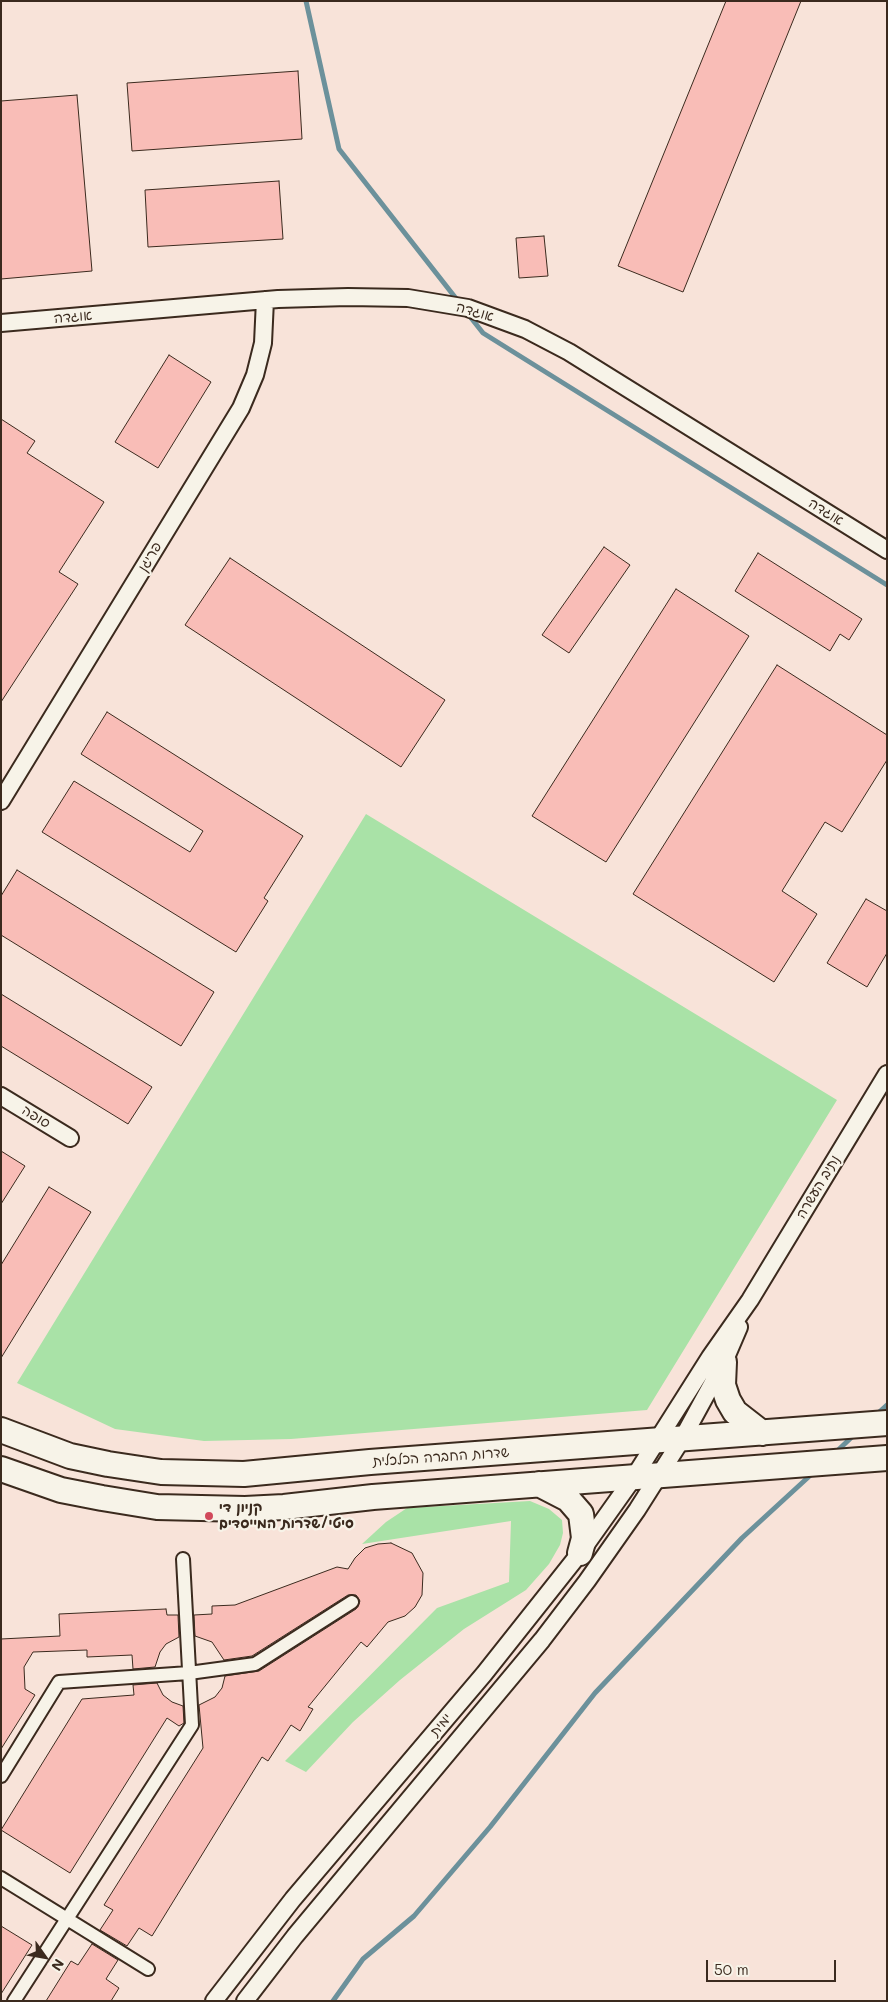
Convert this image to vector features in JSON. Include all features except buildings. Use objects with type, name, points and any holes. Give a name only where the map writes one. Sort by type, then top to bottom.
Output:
[{"type":"main road","points":[[724,1362],[723,1385],[728,1400],[736,1412],[762,1433]]},
{"type":"main road","name":"שדרות החברה הכלכלית","points":[[1,1430],[70,1456],[108,1464],[161,1472],[236,1474],[282,1472],[370,1462],[887,1423]]},
{"type":"main road","points":[[1,1469],[33,1481],[78,1493],[158,1506],[199,1508],[284,1507],[373,1497],[887,1458]]},
{"type":"main road","points":[[539,1484],[568,1499],[581,1514],[584,1538],[580,1553]]},
{"type":"street","name":"אוגדה","points":[[1,323],[265,300],[348,296],[408,298],[468,308],[524,328],[570,352],[887,550]]},
{"type":"street","name":"פריגן","points":[[1,801],[241,408],[255,375],[263,343],[265,300]]},
{"type":"street","name":"נתיב העשרה","points":[[658,1440],[699,1373],[750,1300],[887,1074]]},
{"type":"street","name":"סופה","points":[[1,1096],[70,1138]]},
{"type":"street","name":"נתיב העשרה","points":[[659,1475],[724,1362],[750,1300]]},
{"type":"street","name":"ימית","points":[[214,2001],[293,1899],[490,1667],[580,1553],[658,1440]]},
{"type":"street","name":"ימית","points":[[245,2001],[319,1906],[542,1640],[587,1581],[659,1475]]},
{"type":"street","points":[[14,2001],[192,1725],[183,1559]]},
{"type":"street","points":[[1,1776],[59,1682],[189,1673],[254,1664],[352,1602]]},
{"type":"street","points":[[1,1878],[148,1969]]},
{"type":"green space","points":[[366,814],[837,1100],[647,1410],[291,1439],[204,1441],[115,1429],[17,1383]]},
{"type":"green space","points":[[530,1501],[549,1509],[562,1520],[563,1533],[560,1545],[549,1564],[526,1590],[464,1629],[400,1680],[353,1722],[306,1772],[285,1761],[437,1608],[509,1582],[511,1521],[362,1544],[386,1522],[407,1508]]},
{"type":"waterway","points":[[306,1],[339,149],[458,301]]},
{"type":"waterway","points":[[468,314],[483,333],[887,585]]},
{"type":"waterway","points":[[876,1415],[887,1405]]},
{"type":"waterway","points":[[834,1454],[855,1434]]},
{"type":"waterway","points":[[333,2001],[363,1959],[414,1916],[490,1827],[595,1693],[742,1538],[815,1471]]},
{"type":"place","name":"קניון די סיטי/שדרות המייסדים","points":[[209,1516]]}]
